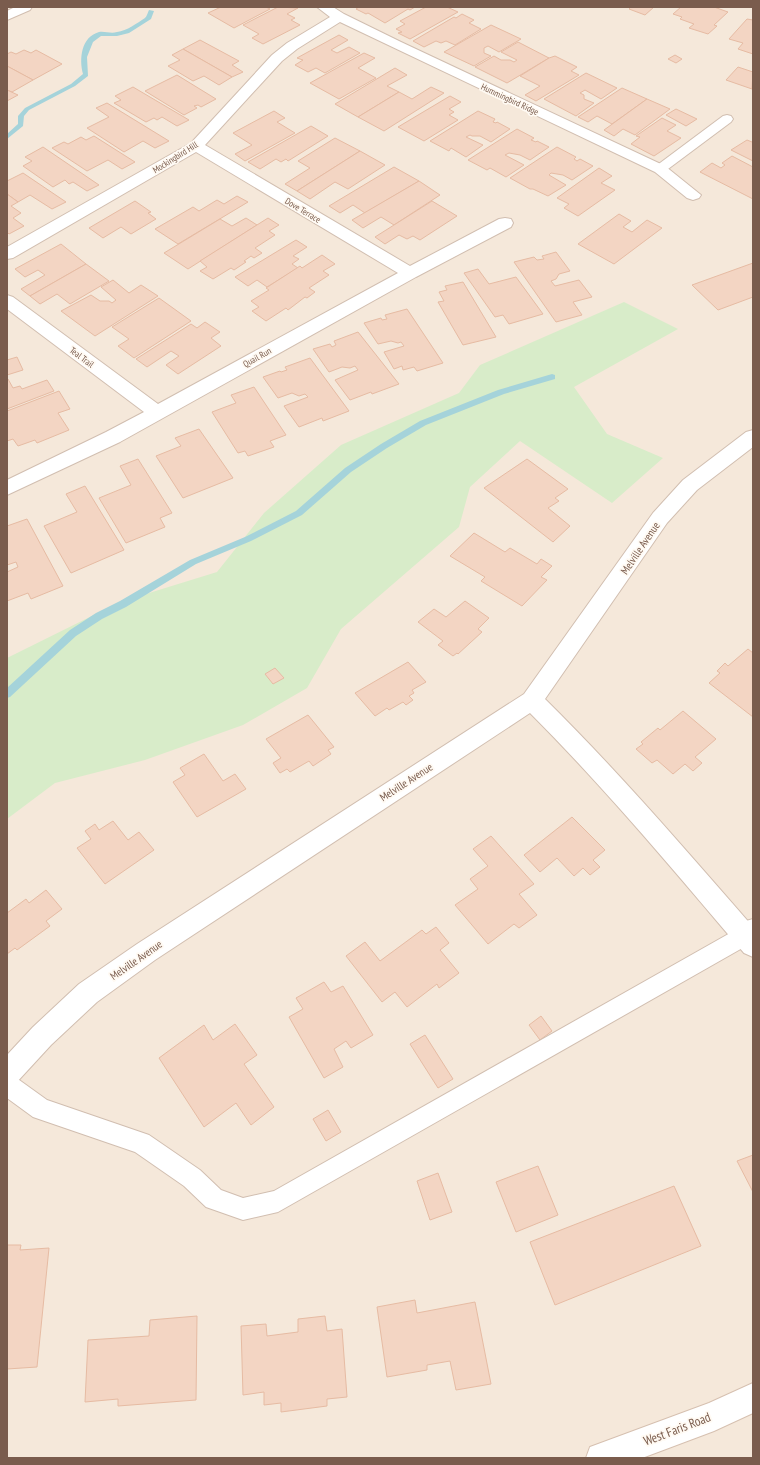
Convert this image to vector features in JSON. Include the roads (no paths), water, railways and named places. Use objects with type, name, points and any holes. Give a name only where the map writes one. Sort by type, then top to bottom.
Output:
[{"type":"street","points":[[7,16],[25,7]]},
{"type":"street","name":"Hummingbird Ridge","points":[[324,7],[340,17],[396,45],[660,169],[693,195]]},
{"type":"street","name":"Mockingbird Hill","points":[[7,254],[196,146],[277,58],[292,46],[340,17]]},
{"type":"street","name":"Dove Terrace","points":[[196,146],[410,273]]},
{"type":"street","name":"Quail Run","points":[[7,488],[113,437],[410,273],[505,223]]},
{"type":"street","name":"Teal Trail","points":[[7,301],[157,412]]},
{"type":"street","name":"Melville Avenue","points":[[7,1074],[42,1036],[88,994],[146,952],[532,700],[660,518],[690,485],[753,436]]},
{"type":"street","points":[[532,700],[575,744],[751,936]]},
{"type":"street","name":"West Faris Road","points":[[601,1458],[714,1416],[753,1398]]},
{"type":"lane","points":[[660,169],[727,119]]},
{"type":"lane","points":[[7,1085],[41,1109],[141,1144],[192,1178],[214,1199],[244,1209],[278,1202],[751,936]]},
{"type":"waterway","points":[[7,137],[21,125],[21,116],[27,109],[73,85],[86,75],[84,63],[85,51],[87,45],[94,37],[100,34],[117,35],[123,33],[149,18],[151,11]]},
{"type":"waterway","points":[[7,694],[73,633],[99,616],[123,604],[193,562],[248,539],[299,513],[348,470],[384,446],[423,423],[501,392],[552,377]]}]
